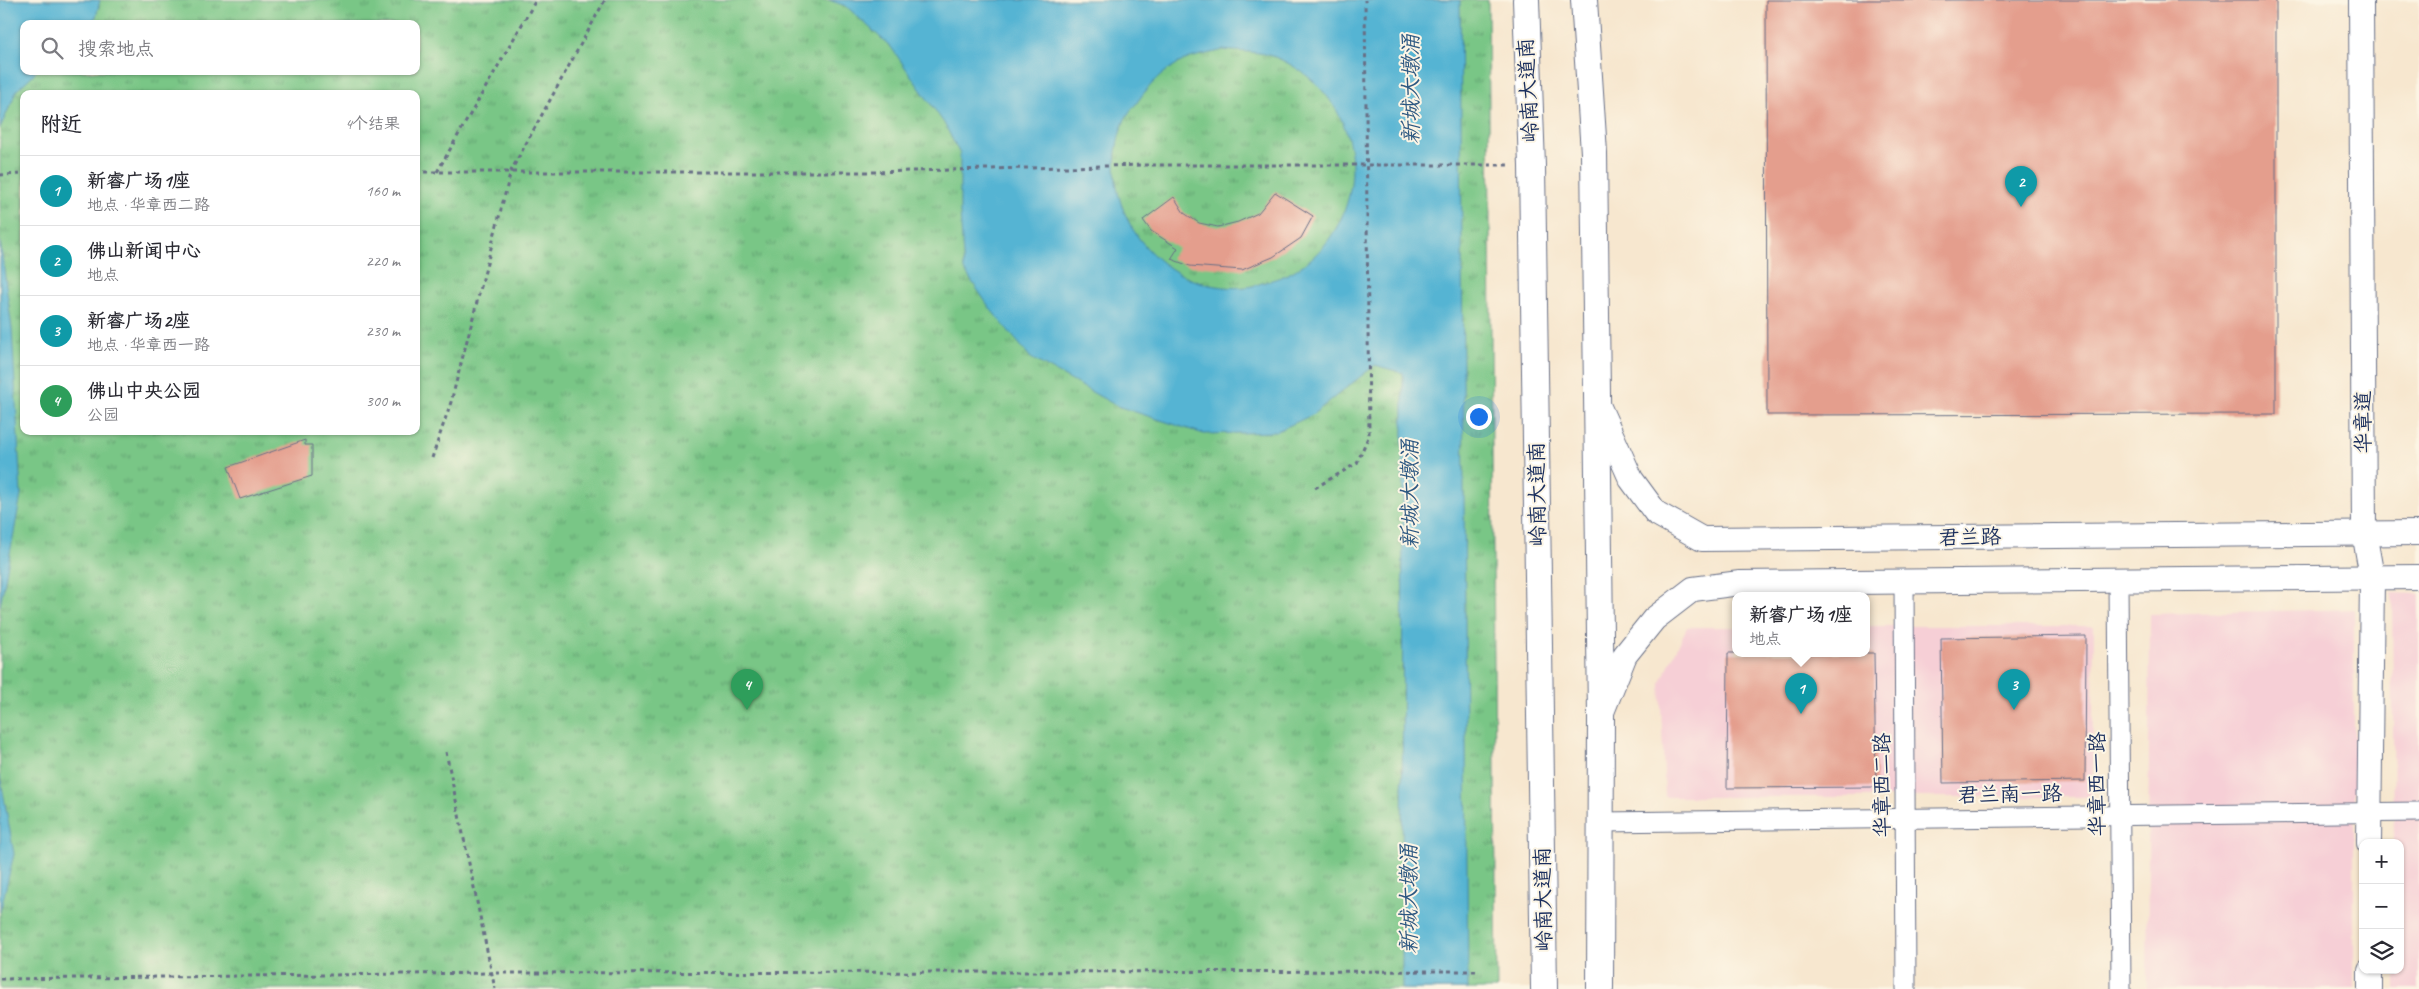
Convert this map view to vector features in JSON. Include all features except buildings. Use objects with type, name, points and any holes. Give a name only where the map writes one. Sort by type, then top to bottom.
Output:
[{"type":"main road","name":"岭南大道南","points":[[1524,6],[1532,166],[1544,989]]},
{"type":"main road","points":[[1586,6],[1594,153],[1601,716],[1600,989]]},
{"type":"street","name":"华章道","points":[[2362,0],[2364,532],[2372,577],[2369,839]]},
{"type":"street","name":"君兰路","points":[[1596,401],[1631,480],[1656,513],[1702,539],[2419,533]]},
{"type":"street","name":"君兰路","points":[[1601,716],[1625,655],[1654,619],[1693,589],[1740,583],[2419,577]]},
{"type":"street","name":"华章西一路","points":[[2118,579],[2121,989]]},
{"type":"street","name":"华章西二路","points":[[1904,581],[1906,989]]},
{"type":"street","name":"君兰南一路","points":[[1601,822],[2419,812]]},
{"type":"street","points":[[2370,974],[2370,989]]},
{"type":"path","points":[[437,172],[536,0]]},
{"type":"path","points":[[432,458],[451,402],[512,171],[605,0]]},
{"type":"path","points":[[1315,488],[1357,463],[1368,435],[1370,387],[1365,0]]},
{"type":"path","points":[[420,172],[921,171],[1144,165],[1309,164],[1532,166]]},
{"type":"path","points":[[0,175],[20,174]]},
{"type":"path","points":[[446,752],[495,989]]},
{"type":"path","points":[[0,979],[492,973],[1376,973],[1479,971]]},
{"type":"shaded area","points":[[2392,593],[2419,594],[2419,989],[2395,989],[2395,974],[2404,974],[2404,839],[2394,839]]},
{"type":"shaded area","points":[[2354,609],[2354,989],[2147,989],[2150,614]]},
{"type":"shaded area","points":[[1870,626],[2094,626],[2092,797],[1665,797],[1660,684],[1687,627],[1732,627],[1732,657],[1870,657]]},
{"type":"green space","points":[[0,0],[1488,0],[1497,989],[0,989]]},
{"type":"water","points":[[0,0],[100,0],[96,17],[93,20],[20,20],[20,75],[33,75],[17,90],[0,128]]},
{"type":"water","name":"新城大墩涌","points":[[829,0],[1460,0],[1468,989],[1402,989],[1403,373],[1375,365],[1312,415],[1275,432],[1204,434],[1117,406],[1031,358],[992,311],[964,270],[960,212],[960,154],[944,123],[891,47],[846,6]],"holes":[[[1223,50],[1257,53],[1275,57],[1296,68],[1315,83],[1330,100],[1341,119],[1349,140],[1352,163],[1351,186],[1345,209],[1326,243],[1307,262],[1296,269],[1272,280],[1247,287],[1214,286],[1184,276],[1159,260],[1138,238],[1124,211],[1116,182],[1116,150],[1125,119],[1147,89],[1176,64],[1192,57]]]},
{"type":"water","points":[[0,241],[12,329],[21,495],[0,606]]},
{"type":"water","points":[[0,775],[14,854],[0,912]]},
{"type":"place","name":"佛山新闻中心","points":[[2021,207]]},
{"type":"place","name":"佛山中央公园","points":[[747,710]]},
{"type":"place","name":"新睿广场2座","points":[[2014,710]]},
{"type":"place","name":"新睿广场1座","points":[[1801,714]]}]
